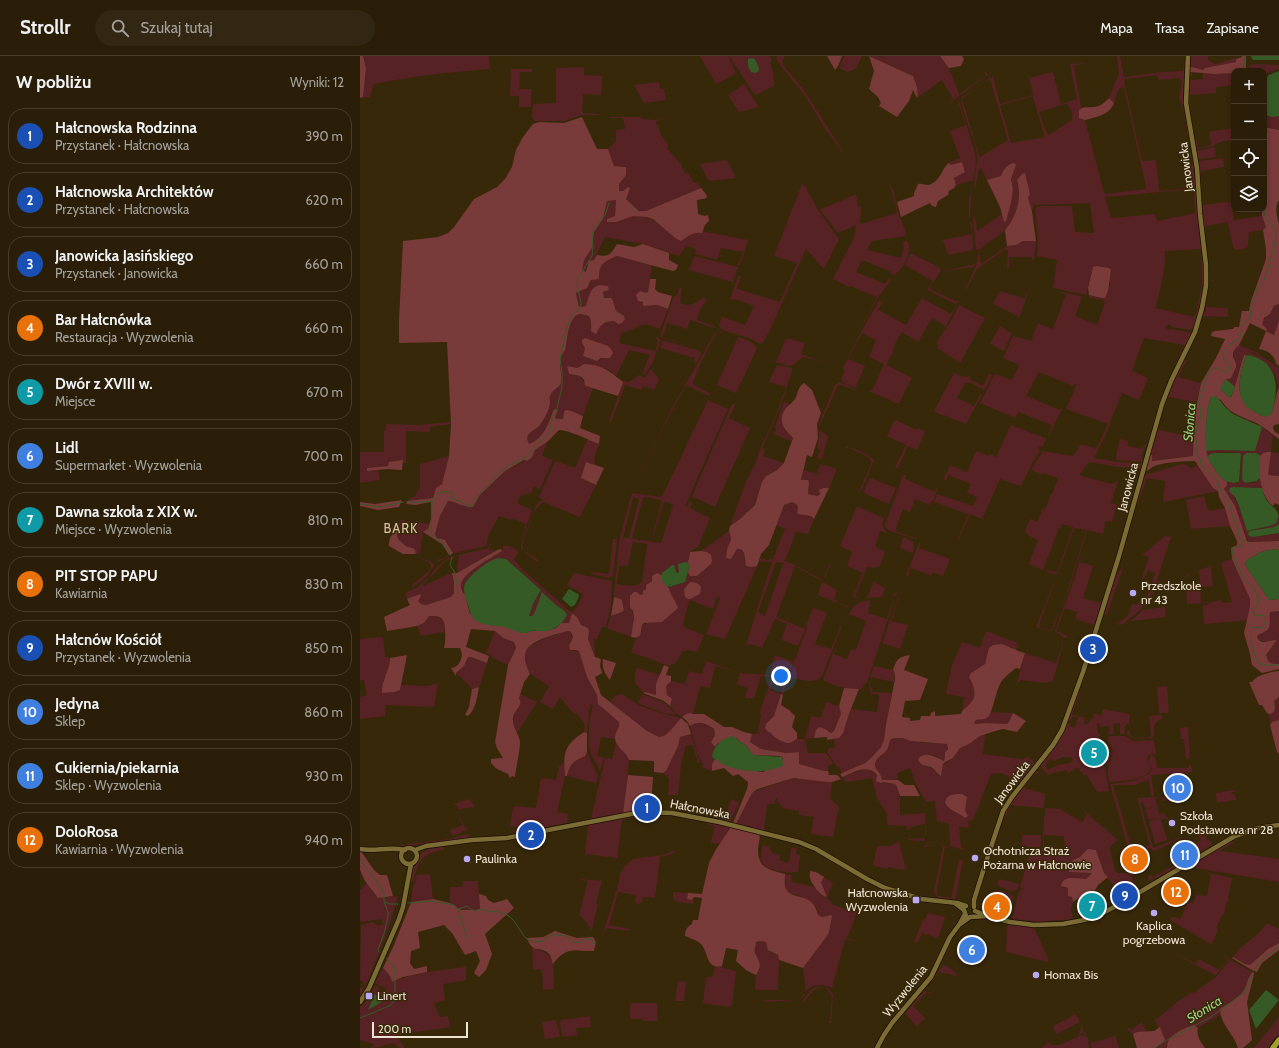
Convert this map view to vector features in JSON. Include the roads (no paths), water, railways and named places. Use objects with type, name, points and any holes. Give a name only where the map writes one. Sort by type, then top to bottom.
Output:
[{"type":"highway","points":[[1272,1048],[1279,1040]]},
{"type":"street","name":"Janowicka","points":[[969,909],[974,900],[1002,811],[1053,745],[1065,720],[1083,672],[1120,556],[1159,411],[1171,381],[1193,337],[1202,308],[1206,286],[1206,269],[1197,168],[1186,100],[1188,56]]},
{"type":"street","name":"Hałcnowska","points":[[415,850],[430,846],[472,840],[510,838],[642,812],[672,813],[719,822],[799,842],[816,849],[885,888],[920,899],[960,903],[969,909]]},
{"type":"street","points":[[969,909],[1010,922],[1034,925],[1069,923],[1090,918],[1118,905],[1236,836],[1258,828],[1279,825]]},
{"type":"street","name":"Hałcnowska","points":[[417,855],[430,846]]},
{"type":"street","points":[[387,848],[393,849],[402,855]]},
{"type":"street","points":[[360,849],[368,850],[397,848],[405,850],[411,848],[415,850],[417,855],[415,862],[409,864],[402,860],[402,855],[405,850]]},
{"type":"street","points":[[360,1002],[369,988],[399,919],[403,907],[409,864]]},
{"type":"street","points":[[969,909],[966,916],[988,916]]},
{"type":"street","points":[[969,909],[972,917]]},
{"type":"street","name":"Wyzwolenia","points":[[877,1048],[888,1029],[931,977],[950,937],[960,925],[969,909]]},
{"type":"street","name":"Wyzwolenia","points":[[960,925],[972,917]]},
{"type":"waterway","name":"Słonica","points":[[1244,56],[1244,68]]},
{"type":"waterway","points":[[407,502],[432,501],[438,494],[446,491],[452,493],[453,500],[460,501],[469,507],[472,506],[481,492],[499,473],[509,465],[526,457],[538,443],[547,436],[556,412],[562,387],[560,359],[566,330],[571,317],[579,309],[581,303],[577,285],[578,278],[592,256],[592,235],[594,228],[605,215],[609,203]]},
{"type":"waterway","name":"Słonica","points":[[1264,212],[1264,215],[1276,232],[1275,242],[1264,280],[1256,290],[1258,295],[1253,299],[1250,318],[1242,324],[1240,337],[1223,351],[1229,370],[1226,373],[1218,368],[1215,368],[1210,372],[1206,379],[1199,402],[1201,412],[1195,435],[1197,456],[1200,458],[1201,465],[1217,480],[1221,492],[1230,503],[1232,516],[1238,528],[1239,536],[1243,541],[1241,546],[1233,548],[1232,552],[1236,564],[1245,580],[1253,587],[1259,599],[1258,605],[1253,612],[1254,615],[1265,616],[1265,623],[1261,628],[1252,627],[1251,644],[1258,663],[1263,665],[1279,665]]},
{"type":"waterway","points":[[432,501],[431,534],[443,543],[451,555]]},
{"type":"waterway","points":[[360,504],[378,507],[404,502]]},
{"type":"waterway","points":[[452,557],[450,565],[455,573],[458,591],[457,595]]},
{"type":"waterway","points":[[360,859],[382,889],[384,894],[384,902],[388,912],[384,934],[378,949],[379,952]]},
{"type":"waterway","points":[[407,903],[432,901],[454,905],[458,909],[467,906],[474,911],[481,909],[491,912],[496,911],[509,916],[528,940],[537,942],[542,941],[552,935],[563,935],[575,943],[583,941],[587,938],[592,940],[595,944]]},
{"type":"waterway","points":[[385,902],[390,904],[398,904]]},
{"type":"waterway","points":[[458,909],[468,941]]},
{"type":"waterway","name":"Słonica","points":[[1254,971],[1260,961],[1279,947]]},
{"type":"waterway","points":[[360,1018],[389,1006],[395,1000],[394,967],[385,957]]},
{"type":"waterway","name":"Słonica","points":[[1154,1048],[1211,1017],[1245,992],[1252,975]]},
{"type":"place","name":"Przedszkole nr 43","points":[[1133,593]]},
{"type":"place","name":"Janowicka Jasińskiego","points":[[1093,649]]},
{"type":"place","name":"Dwór z XVIII w.","points":[[1094,753]]},
{"type":"place","name":"Jedyna","points":[[1178,788]]},
{"type":"place","name":"Hałcnowska Rodzinna","points":[[647,808]]},
{"type":"place","name":"Szkoła Podstawowa nr 28","points":[[1172,823]]},
{"type":"place","name":"Hałcnowska Architektów","points":[[531,835]]},
{"type":"place","name":"Cukiernia/piekarnia","points":[[1185,855]]},
{"type":"place","name":"Ochotnicza Straż Pożarna w Hałcnowie","points":[[975,858]]},
{"type":"place","name":"Paulinka","points":[[467,859]]},
{"type":"place","name":"PIT STOP PAPU","points":[[1135,859]]},
{"type":"place","name":"DoloRosa","points":[[1176,892]]},
{"type":"place","name":"Hałcnów Kościół","points":[[1125,896]]},
{"type":"place","name":"Hałcnowska Wyzwolenia","points":[[916,900]]},
{"type":"place","name":"Dawna szkoła z XIX w.","points":[[1092,906]]},
{"type":"place","name":"Bar Hałcnówka","points":[[997,907]]},
{"type":"place","name":"Kaplica pogrzebowa","points":[[1154,913]]},
{"type":"place","name":"Lidl","points":[[972,950]]},
{"type":"place","name":"Homax Bis","points":[[1036,975]]},
{"type":"place","name":"Linert","points":[[369,996]]},
{"type":"district","name":"BARK","points":[[401,528]]}]
